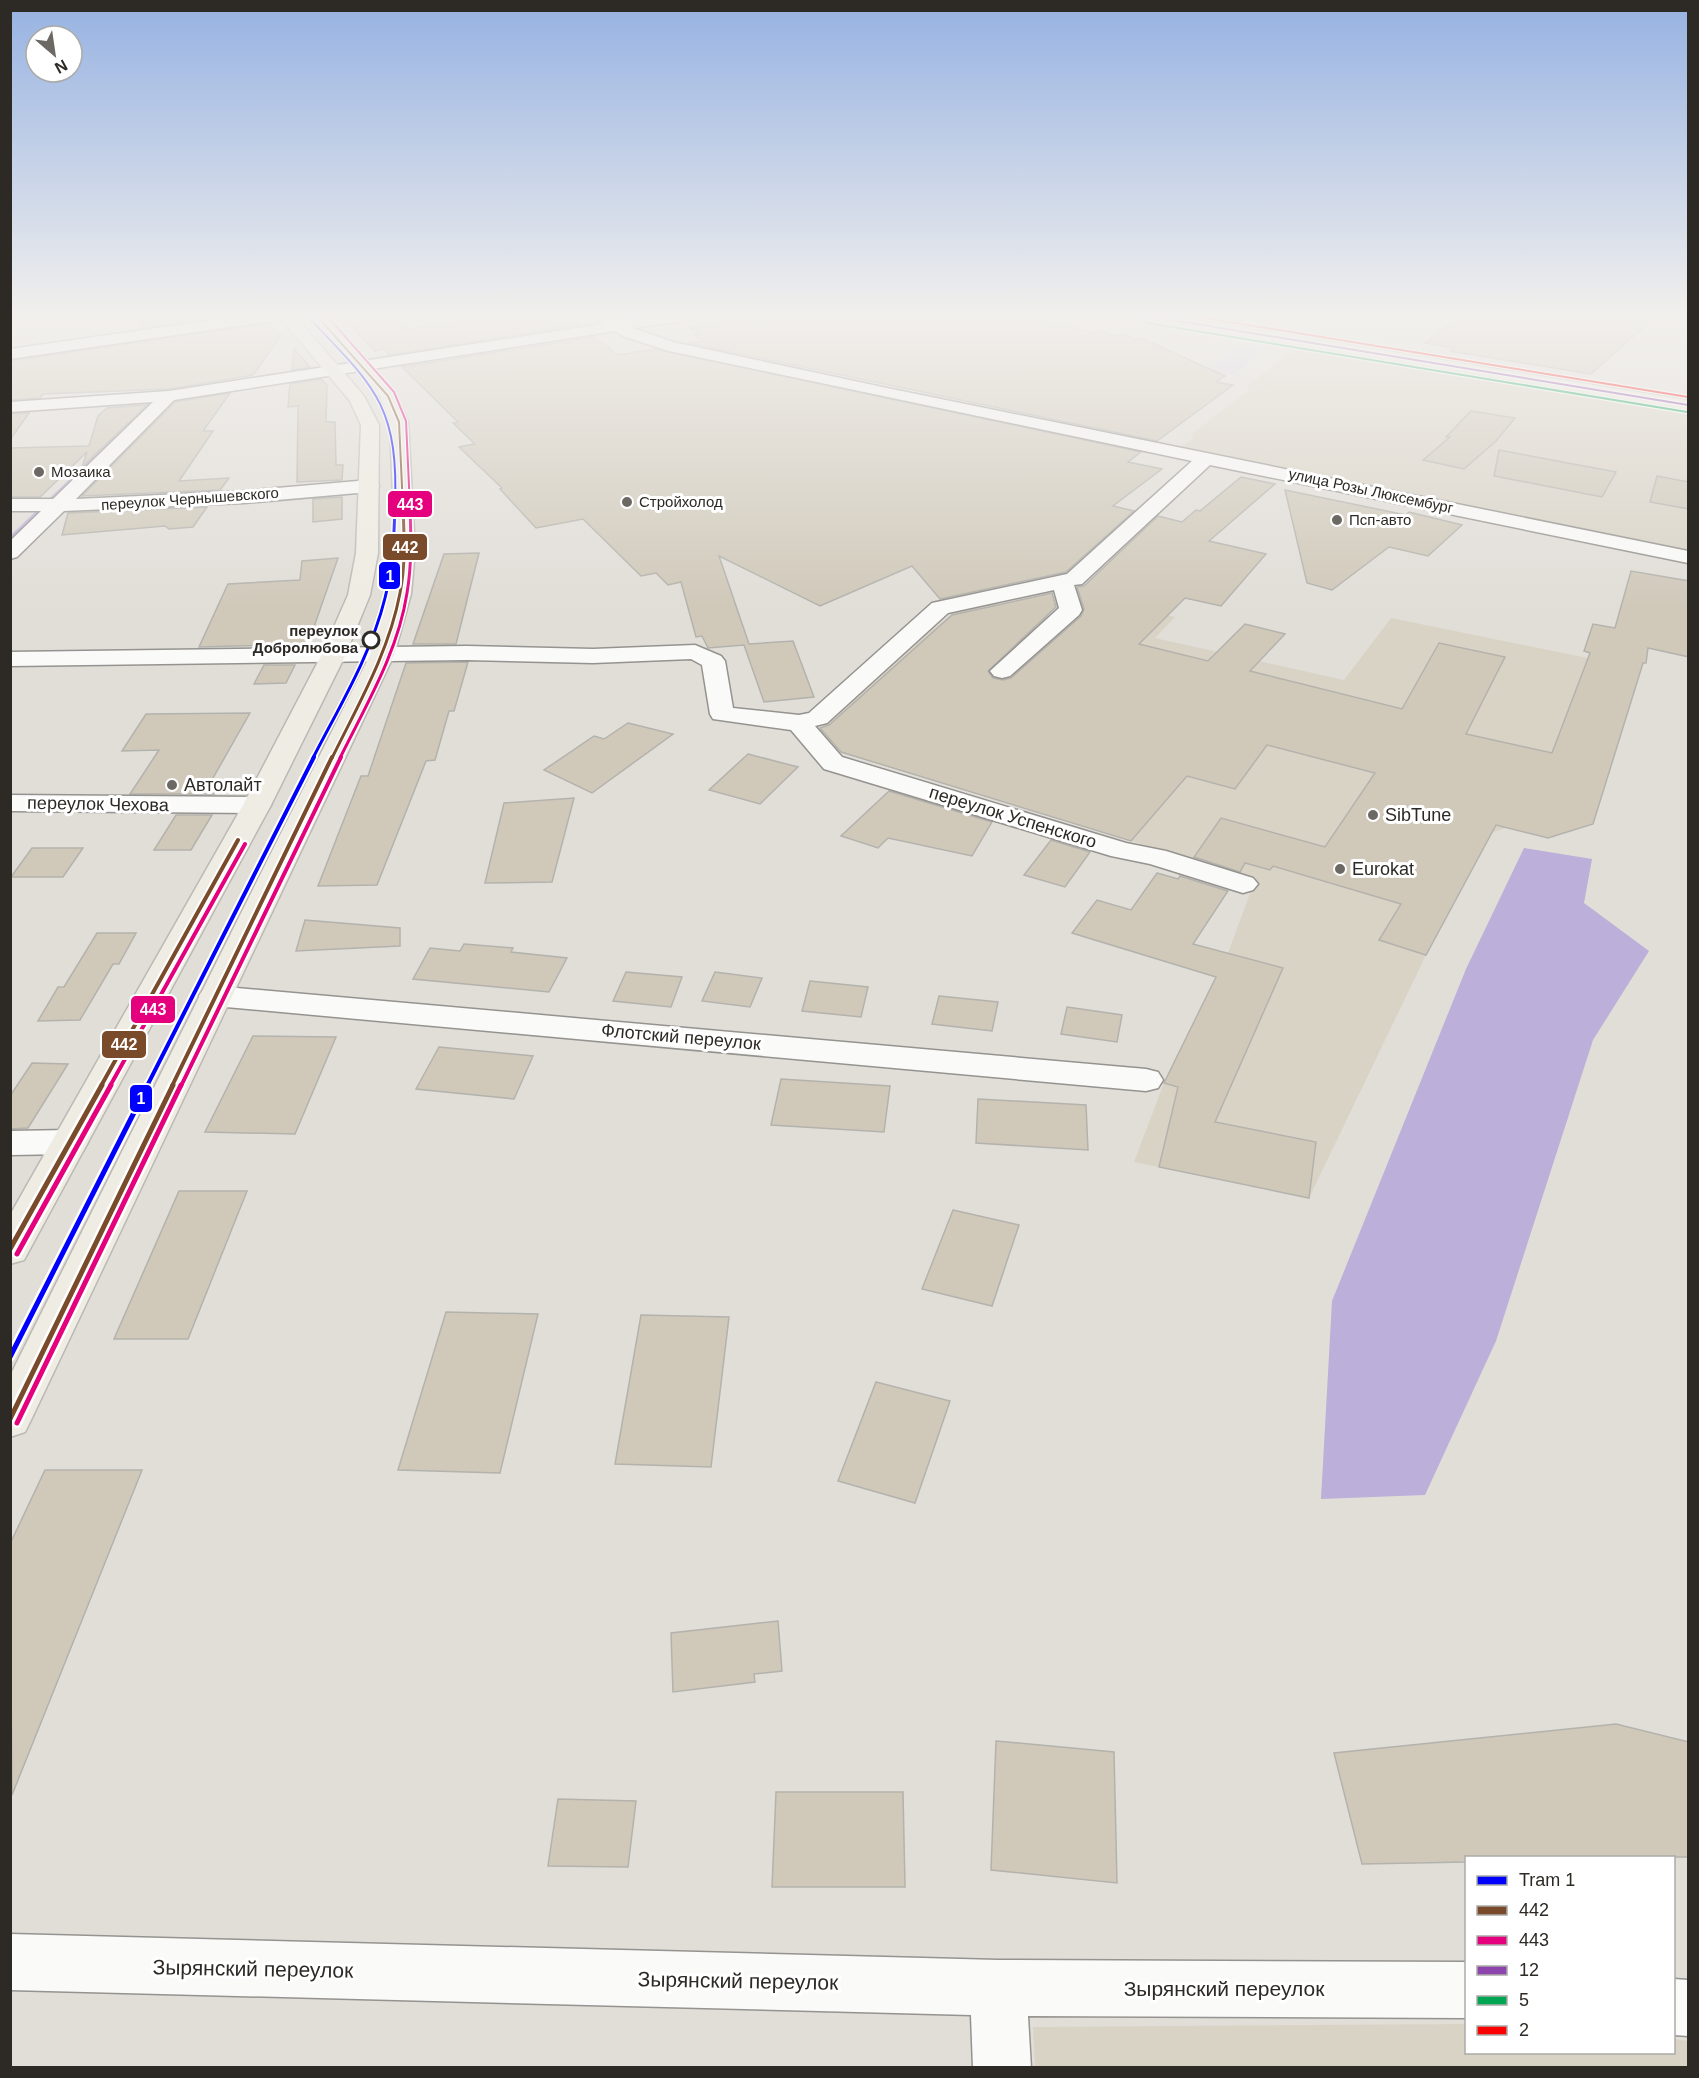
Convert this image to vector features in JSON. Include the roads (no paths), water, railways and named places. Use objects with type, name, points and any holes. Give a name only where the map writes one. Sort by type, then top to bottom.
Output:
[{"type":"main road","points":[[10,1250],[257,805],[333,657],[359,596],[367,553],[369,486],[370,425],[364,413]]},
{"type":"main road","points":[[10,1420],[382,656],[400,594],[405,552],[399,422],[395,413]]},
{"type":"street","points":[[10,553],[152,413]]},
{"type":"street","name":"улица Розы Люксембург","points":[[990,413],[1689,556]]},
{"type":"street","points":[[10,659],[333,657],[467,653],[593,656],[694,652],[713,661],[722,714],[799,723],[818,718],[940,608],[1074,579],[1206,458]]},
{"type":"street","name":"переулок Чернышевского","points":[[10,505],[97,505],[233,498],[369,486]]},
{"type":"street","points":[[1002,671],[1071,610],[1062,581]]},
{"type":"street","name":"переулок Успенского","points":[[799,723],[833,763],[1121,850],[1156,857],[1243,884]]},
{"type":"street","name":"переулок Чехова","points":[[10,803],[257,805]]},
{"type":"street","name":"Флотский переулок","points":[[215,996],[1146,1080]]},
{"type":"street","points":[[10,1143],[70,1142]]},
{"type":"street","name":"Зырянский переулок","points":[[10,1962],[998,1988],[1465,1990]]},
{"type":"street","points":[[998,1988],[1002,2067]]},
{"type":"waterway","points":[[10,540],[142,413]]},
{"type":"tram line","name":"1","points":[[10,1357],[365,656],[384,603],[390,576],[395,527],[393,448],[386,413]]},
{"type":"place","name":"Мозаика","points":[[39,472]]},
{"type":"place","name":"Стройхолод","points":[[627,502]]},
{"type":"place","name":"Псп-авто","points":[[1337,520]]},
{"type":"place","name":"переулок Добролюбова","points":[[371,640]]},
{"type":"place","name":"Автолайт","points":[[172,785]]},
{"type":"place","name":"SibTune","points":[[1373,815]]},
{"type":"place","name":"Eurokat","points":[[1340,869]]}]
